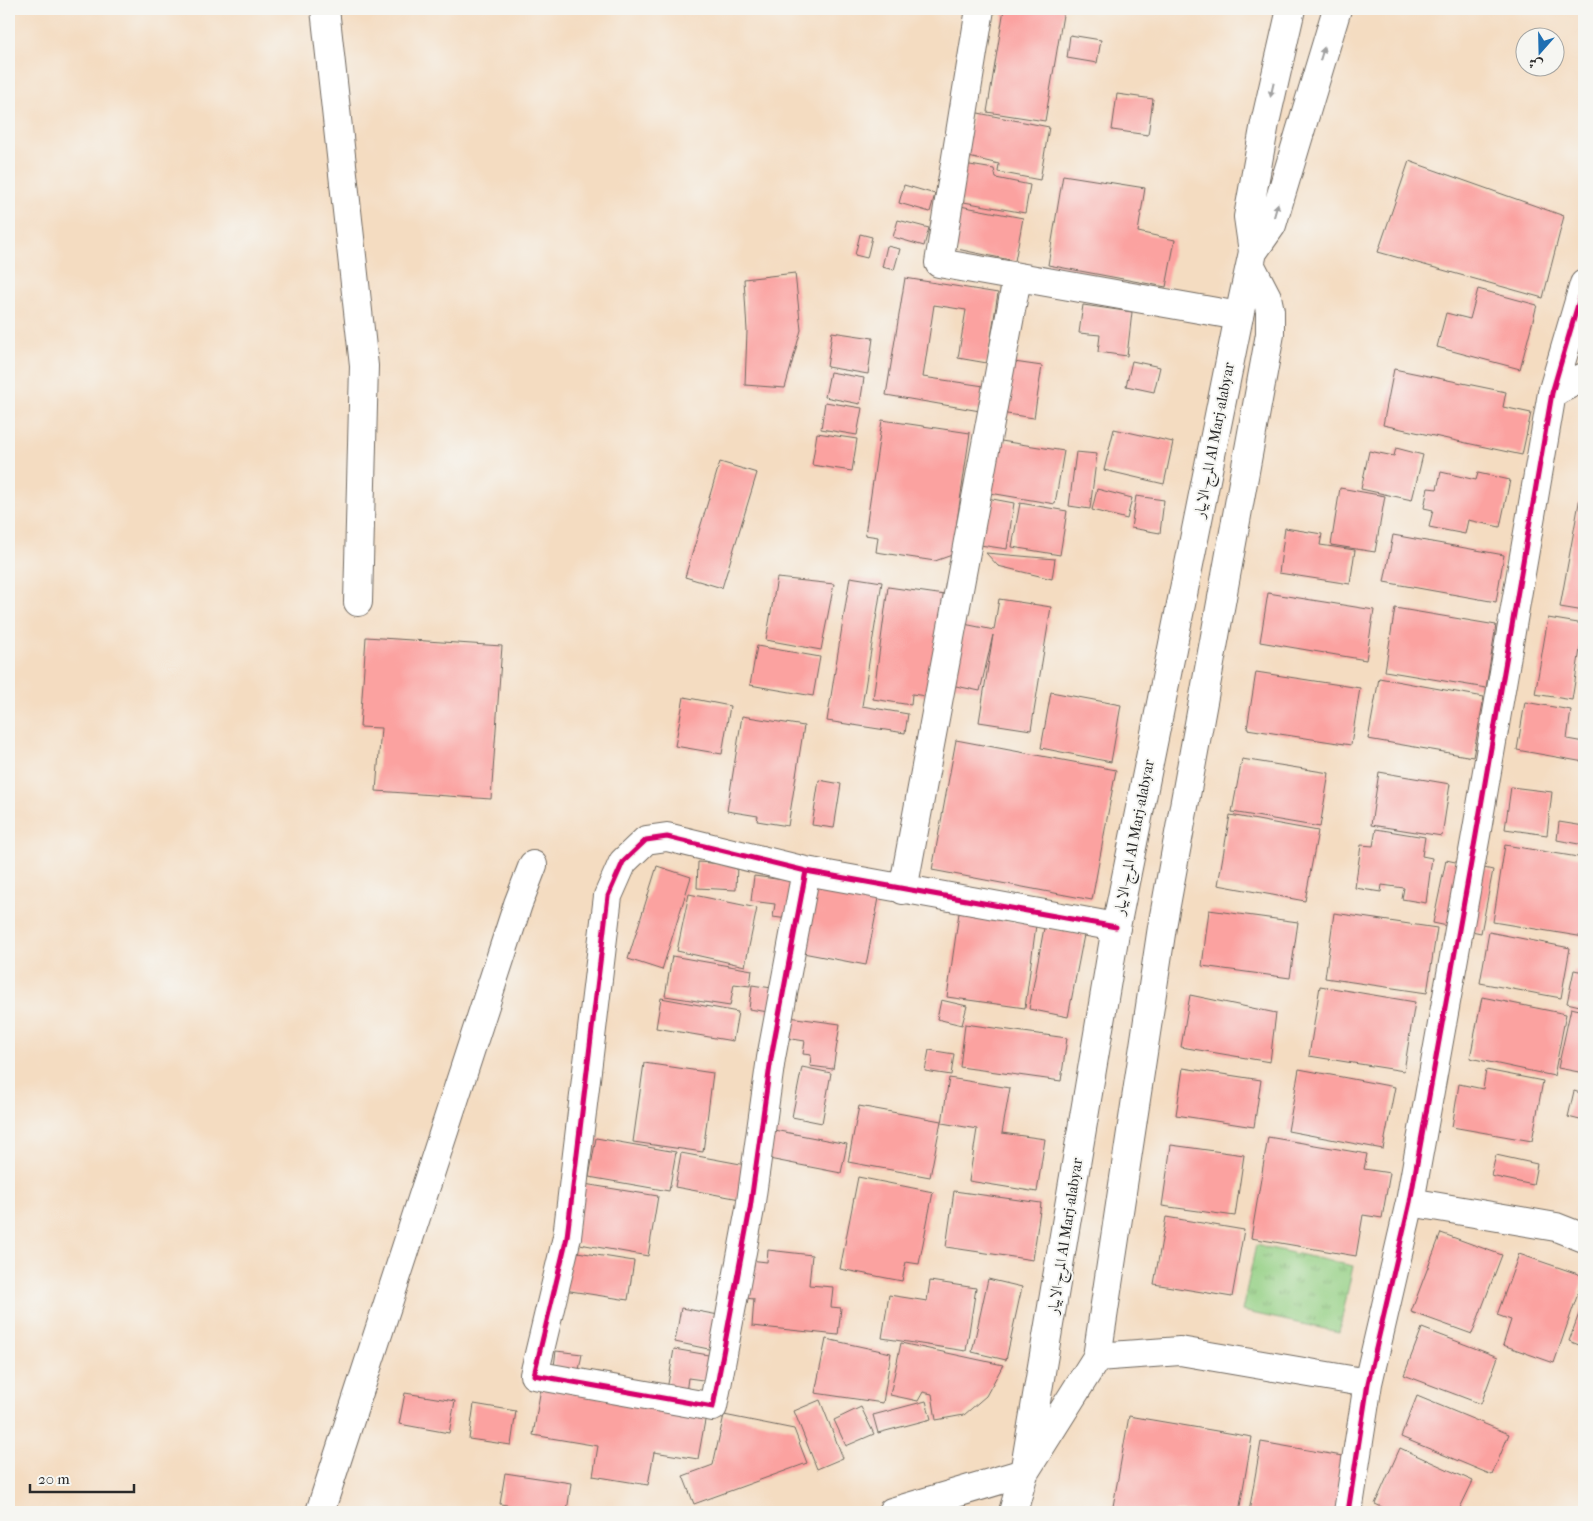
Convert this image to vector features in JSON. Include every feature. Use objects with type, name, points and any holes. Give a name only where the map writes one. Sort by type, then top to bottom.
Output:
[{"type":"street","points":[[325,9],[364,366],[358,602]]},
{"type":"street","points":[[980,9],[939,263],[1239,316]]},
{"type":"street","name":"المرج-الابيار Al Marj-alabyar","points":[[1013,1512],[1024,1472],[1116,927],[1252,259],[1248,217],[1265,123],[1291,9]]},
{"type":"street","name":"المرج-الابيار Al Marj-alabyar","points":[[1252,259],[1272,226],[1337,9]]},
{"type":"street","points":[[892,1512],[1024,1472],[1097,1357],[1162,927],[1270,334],[1270,311],[1267,297],[1252,259]]},
{"type":"street","points":[[904,890],[1017,278]]},
{"type":"street","points":[[1348,1512],[1368,1383],[1410,1202],[1478,826],[1552,393],[1584,284]]},
{"type":"street","points":[[1552,393],[1584,377]]},
{"type":"street","points":[[806,871],[771,1058],[750,1209],[714,1407],[534,1376],[567,1237],[608,896],[623,862],[646,840],[667,837],[806,871],[1116,927]]},
{"type":"street","points":[[320,1512],[518,904],[533,865]]},
{"type":"street","points":[[1410,1202],[1556,1227],[1584,1238]]},
{"type":"street","points":[[1097,1357],[1180,1351],[1368,1383]]},
{"type":"green space","points":[[1256,1245],[1353,1266],[1339,1332],[1242,1311]]},
{"type":"building","points":[[1004,9],[1064,9],[1045,121],[987,112]]},
{"type":"building","points":[[1070,35],[1101,40],[1097,63],[1067,58]]},
{"type":"building","points":[[1117,94],[1153,99],[1148,135],[1112,130]]},
{"type":"building","points":[[973,112],[1049,127],[1040,180],[998,172],[999,164],[964,156]]},
{"type":"building","points":[[1409,161],[1564,216],[1543,298],[1378,252]]},
{"type":"building","points":[[964,164],[994,169],[996,178],[1030,185],[1025,213],[958,201]]},
{"type":"building","points":[[1063,175],[1145,188],[1138,232],[1175,240],[1166,287],[1048,265]]},
{"type":"building","points":[[904,185],[935,194],[930,212],[899,203]]},
{"type":"building","points":[[960,206],[1023,218],[1015,261],[952,248]]},
{"type":"building","points":[[898,220],[929,228],[924,246],[893,237]]},
{"type":"building","points":[[860,234],[872,237],[867,258],[855,255]]},
{"type":"building","points":[[887,246],[900,249],[894,270],[882,267]]},
{"type":"building","points":[[795,273],[801,330],[785,388],[745,385],[747,331],[744,279]]},
{"type":"building","points":[[905,278],[998,293],[987,363],[958,358],[966,310],[934,305],[923,377],[984,386],[980,411],[886,395]]},
{"type":"building","points":[[1478,289],[1537,305],[1520,369],[1437,347],[1446,313],[1470,319]]},
{"type":"building","points":[[1083,305],[1132,312],[1127,356],[1098,352],[1100,335],[1079,333]]},
{"type":"building","points":[[832,332],[873,338],[868,374],[827,367]]},
{"type":"building","points":[[1007,361],[1042,366],[1034,418],[1000,413]]},
{"type":"building","points":[[1132,361],[1160,367],[1154,392],[1126,386]]},
{"type":"building","points":[[1394,369],[1506,392],[1503,407],[1531,413],[1522,455],[1383,425]]},
{"type":"building","points":[[830,372],[864,378],[860,404],[825,397]]},
{"type":"building","points":[[825,402],[862,408],[857,435],[821,429]]},
{"type":"building","points":[[882,420],[970,433],[952,555],[935,561],[876,552],[878,537],[865,535]]},
{"type":"building","points":[[1114,429],[1173,442],[1164,484],[1104,470]]},
{"type":"building","points":[[817,433],[857,439],[852,471],[812,465]]},
{"type":"building","points":[[995,440],[1064,451],[1055,504],[984,492]]},
{"type":"building","points":[[1396,448],[1423,455],[1412,500],[1361,489],[1369,451],[1394,456]]},
{"type":"building","points":[[1076,452],[1097,454],[1090,509],[1069,506]]},
{"type":"building","points":[[720,462],[757,473],[722,588],[685,577]]},
{"type":"building","points":[[1441,472],[1476,480],[1478,473],[1510,480],[1500,527],[1468,520],[1465,534],[1429,527],[1433,510],[1424,508],[1428,488],[1437,489]]},
{"type":"building","points":[[1582,486],[1584,487],[1584,611],[1560,607]]},
{"type":"building","points":[[1340,488],[1385,496],[1375,552],[1331,545]]},
{"type":"building","points":[[1097,489],[1132,498],[1127,519],[1092,510]]},
{"type":"building","points":[[1136,496],[1164,500],[1160,533],[1131,528]]},
{"type":"building","points":[[987,498],[1014,503],[1007,549],[980,545]]},
{"type":"building","points":[[1020,503],[1067,511],[1060,555],[1012,547]]},
{"type":"building","points":[[1285,528],[1322,534],[1320,545],[1355,550],[1350,584],[1279,573]]},
{"type":"building","points":[[1393,535],[1504,555],[1496,602],[1384,582]]},
{"type":"building","points":[[986,553],[1055,559],[1052,579],[998,566]]},
{"type":"building","points":[[850,577],[882,582],[862,706],[908,714],[905,733],[827,721]]},
{"type":"building","points":[[777,578],[834,584],[821,650],[766,640]]},
{"type":"building","points":[[888,587],[945,595],[932,697],[912,694],[911,705],[873,699]]},
{"type":"building","points":[[1268,593],[1374,610],[1366,660],[1260,642]]},
{"type":"building","points":[[999,599],[1051,607],[1031,730],[979,722],[993,635],[980,691],[951,685],[964,624],[994,630]]},
{"type":"building","points":[[1395,608],[1496,625],[1486,688],[1385,671]]},
{"type":"building","points":[[1548,618],[1584,624],[1572,700],[1535,694]]},
{"type":"building","points":[[366,637],[502,646],[491,799],[376,791],[381,728],[360,727]]},
{"type":"building","points":[[757,646],[820,657],[813,696],[750,685]]},
{"type":"building","points":[[1256,672],[1360,688],[1351,745],[1247,729]]},
{"type":"building","points":[[1379,678],[1484,697],[1473,757],[1368,739]]},
{"type":"building","points":[[1051,692],[1121,705],[1111,762],[1041,748]]},
{"type":"building","points":[[684,697],[730,706],[722,754],[675,746]]},
{"type":"building","points":[[1525,702],[1571,710],[1567,739],[1584,742],[1584,762],[1517,750]]},
{"type":"building","points":[[742,716],[804,726],[788,826],[757,821],[758,816],[727,811]]},
{"type":"building","points":[[956,740],[1116,770],[1092,900],[932,870]]},
{"type":"building","points":[[1242,759],[1329,773],[1320,827],[1232,812]]},
{"type":"building","points":[[1379,772],[1450,784],[1442,836],[1371,825]]},
{"type":"building","points":[[819,780],[841,784],[834,828],[812,825]]},
{"type":"building","points":[[1511,787],[1552,792],[1547,835],[1505,829]]},
{"type":"building","points":[[1230,815],[1318,831],[1305,901],[1218,885]]},
{"type":"building","points":[[1559,822],[1584,826],[1584,845],[1557,840]]},
{"type":"building","points":[[1376,829],[1425,837],[1422,856],[1432,858],[1426,903],[1402,899],[1404,888],[1382,885],[1381,892],[1355,888],[1361,845],[1373,846]]},
{"type":"building","points":[[1505,845],[1584,858],[1584,937],[1493,922]]},
{"type":"building","points":[[1446,860],[1493,870],[1481,933],[1433,923]]},
{"type":"building","points":[[698,862],[737,865],[736,890],[697,888]]},
{"type":"building","points":[[657,866],[691,877],[662,970],[628,959]]},
{"type":"building","points":[[754,876],[799,882],[795,920],[773,917],[775,904],[751,901]]},
{"type":"building","points":[[816,886],[879,898],[866,965],[803,953]]},
{"type":"building","points":[[689,894],[757,908],[745,966],[677,951]]},
{"type":"building","points":[[1209,910],[1298,922],[1290,978],[1202,966]]},
{"type":"building","points":[[959,913],[1036,925],[1025,1008],[947,997]]},
{"type":"building","points":[[1334,913],[1437,928],[1427,993],[1325,978]]},
{"type":"building","points":[[1044,928],[1084,935],[1068,1017],[1029,1009]]},
{"type":"building","points":[[1489,932],[1570,948],[1561,998],[1480,983]]},
{"type":"building","points":[[672,956],[752,970],[750,986],[734,984],[730,1006],[665,996]]},
{"type":"building","points":[[1574,970],[1584,972],[1584,1007],[1567,1003]]},
{"type":"building","points":[[752,985],[778,989],[775,1013],[749,1009]]},
{"type":"building","points":[[1320,986],[1415,1002],[1404,1071],[1309,1056]]},
{"type":"building","points":[[1190,995],[1276,1013],[1270,1062],[1181,1047]]},
{"type":"building","points":[[1482,997],[1566,1014],[1554,1076],[1470,1058]]},
{"type":"building","points":[[661,998],[738,1012],[733,1041],[656,1028]]},
{"type":"building","points":[[941,1000],[967,1006],[962,1025],[937,1019]]},
{"type":"building","points":[[1571,1008],[1584,1011],[1584,1073],[1558,1068]]},
{"type":"building","points":[[789,1017],[840,1024],[833,1069],[810,1066],[811,1055],[803,1054],[805,1041],[786,1038]]},
{"type":"building","points":[[965,1024],[1067,1038],[1061,1081],[960,1067]]},
{"type":"building","points":[[929,1050],[954,1054],[951,1075],[925,1071]]},
{"type":"building","points":[[644,1063],[713,1073],[703,1152],[633,1142]]},
{"type":"building","points":[[802,1067],[831,1073],[822,1123],[792,1117]]},
{"type":"building","points":[[1183,1068],[1261,1080],[1254,1127],[1176,1115]]},
{"type":"building","points":[[1299,1069],[1395,1087],[1383,1149],[1288,1131]]},
{"type":"building","points":[[1486,1070],[1543,1081],[1532,1141],[1452,1127],[1459,1084],[1483,1089]]},
{"type":"building","points":[[949,1078],[1010,1088],[1002,1133],[1045,1139],[1037,1192],[969,1181],[977,1129],[942,1123]]},
{"type":"building","points":[[1574,1091],[1584,1094],[1584,1121],[1568,1117]]},
{"type":"building","points":[[859,1106],[941,1121],[930,1177],[848,1162]]},
{"type":"building","points":[[774,1130],[847,1144],[841,1173],[769,1159]]},
{"type":"building","points":[[1268,1137],[1367,1154],[1364,1169],[1390,1173],[1382,1218],[1363,1215],[1356,1256],[1251,1238]]},
{"type":"building","points":[[596,1138],[676,1152],[669,1191],[589,1177]]},
{"type":"building","points":[[1171,1145],[1244,1155],[1235,1216],[1162,1206]]},
{"type":"building","points":[[681,1153],[746,1165],[740,1199],[675,1187]]},
{"type":"building","points":[[1496,1155],[1537,1164],[1533,1185],[1491,1176]]},
{"type":"building","points":[[858,1177],[933,1192],[919,1264],[906,1262],[902,1281],[840,1269]]},
{"type":"building","points":[[584,1184],[658,1196],[648,1256],[574,1243]]},
{"type":"building","points":[[954,1191],[1041,1203],[1033,1260],[946,1247]]},
{"type":"building","points":[[1166,1217],[1244,1230],[1232,1297],[1154,1284]]},
{"type":"building","points":[[1441,1233],[1502,1255],[1472,1334],[1411,1312]]},
{"type":"building","points":[[768,1250],[812,1255],[809,1285],[833,1287],[831,1307],[841,1308],[838,1335],[752,1326],[754,1299],[745,1298],[749,1260],[767,1262]]},
{"type":"building","points":[[571,1251],[634,1261],[628,1300],[564,1290]]},
{"type":"building","points":[[1519,1254],[1584,1276],[1554,1363],[1503,1345],[1511,1320],[1497,1315]]},
{"type":"building","points":[[988,1279],[1022,1287],[1006,1360],[972,1352]]},
{"type":"building","points":[[930,1281],[976,1288],[966,1351],[882,1338],[889,1295],[927,1301]]},
{"type":"building","points":[[1584,1300],[1584,1347],[1569,1341]]},
{"type":"building","points":[[681,1308],[724,1316],[718,1351],[675,1342]]},
{"type":"building","points":[[1422,1328],[1498,1357],[1481,1404],[1404,1375]]},
{"type":"building","points":[[826,1339],[891,1353],[883,1403],[815,1393]]},
{"type":"building","points":[[901,1343],[1003,1365],[986,1396],[964,1415],[936,1420],[932,1394],[923,1392],[918,1401],[890,1395]]},
{"type":"building","points":[[674,1349],[714,1356],[710,1381],[688,1378],[686,1393],[667,1390]]},
{"type":"building","points":[[556,1351],[582,1354],[579,1370],[554,1366]]},
{"type":"building","points":[[541,1388],[706,1415],[698,1459],[654,1452],[648,1485],[593,1476],[598,1446],[533,1435]]},
{"type":"building","points":[[405,1393],[455,1401],[449,1433],[399,1424]]},
{"type":"building","points":[[1417,1396],[1509,1434],[1492,1475],[1401,1437]]},
{"type":"building","points":[[820,1400],[843,1458],[817,1469],[794,1411]]},
{"type":"building","points":[[926,1401],[931,1419],[878,1433],[873,1415]]},
{"type":"building","points":[[474,1404],[516,1411],[511,1445],[469,1439]]},
{"type":"building","points":[[861,1407],[874,1434],[846,1446],[834,1420]]},
{"type":"building","points":[[724,1415],[794,1429],[807,1463],[694,1504],[683,1476],[713,1465]]},
{"type":"building","points":[[1129,1416],[1252,1437],[1239,1512],[1112,1512]]},
{"type":"building","points":[[1261,1442],[1348,1457],[1338,1512],[1249,1512]]},
{"type":"building","points":[[1400,1448],[1473,1481],[1458,1512],[1393,1512],[1375,1504]]},
{"type":"building","points":[[505,1473],[571,1483],[567,1512],[552,1512],[500,1504]]},
{"type":"cycle path","points":[[1348,1512],[1368,1383],[1410,1202],[1476,835],[1552,393],[1584,284]]},
{"type":"cycle path","points":[[806,871],[771,1058],[750,1209],[713,1407],[534,1375],[567,1237],[608,896],[623,862],[646,840],[667,837],[806,871],[1116,927]]}]
